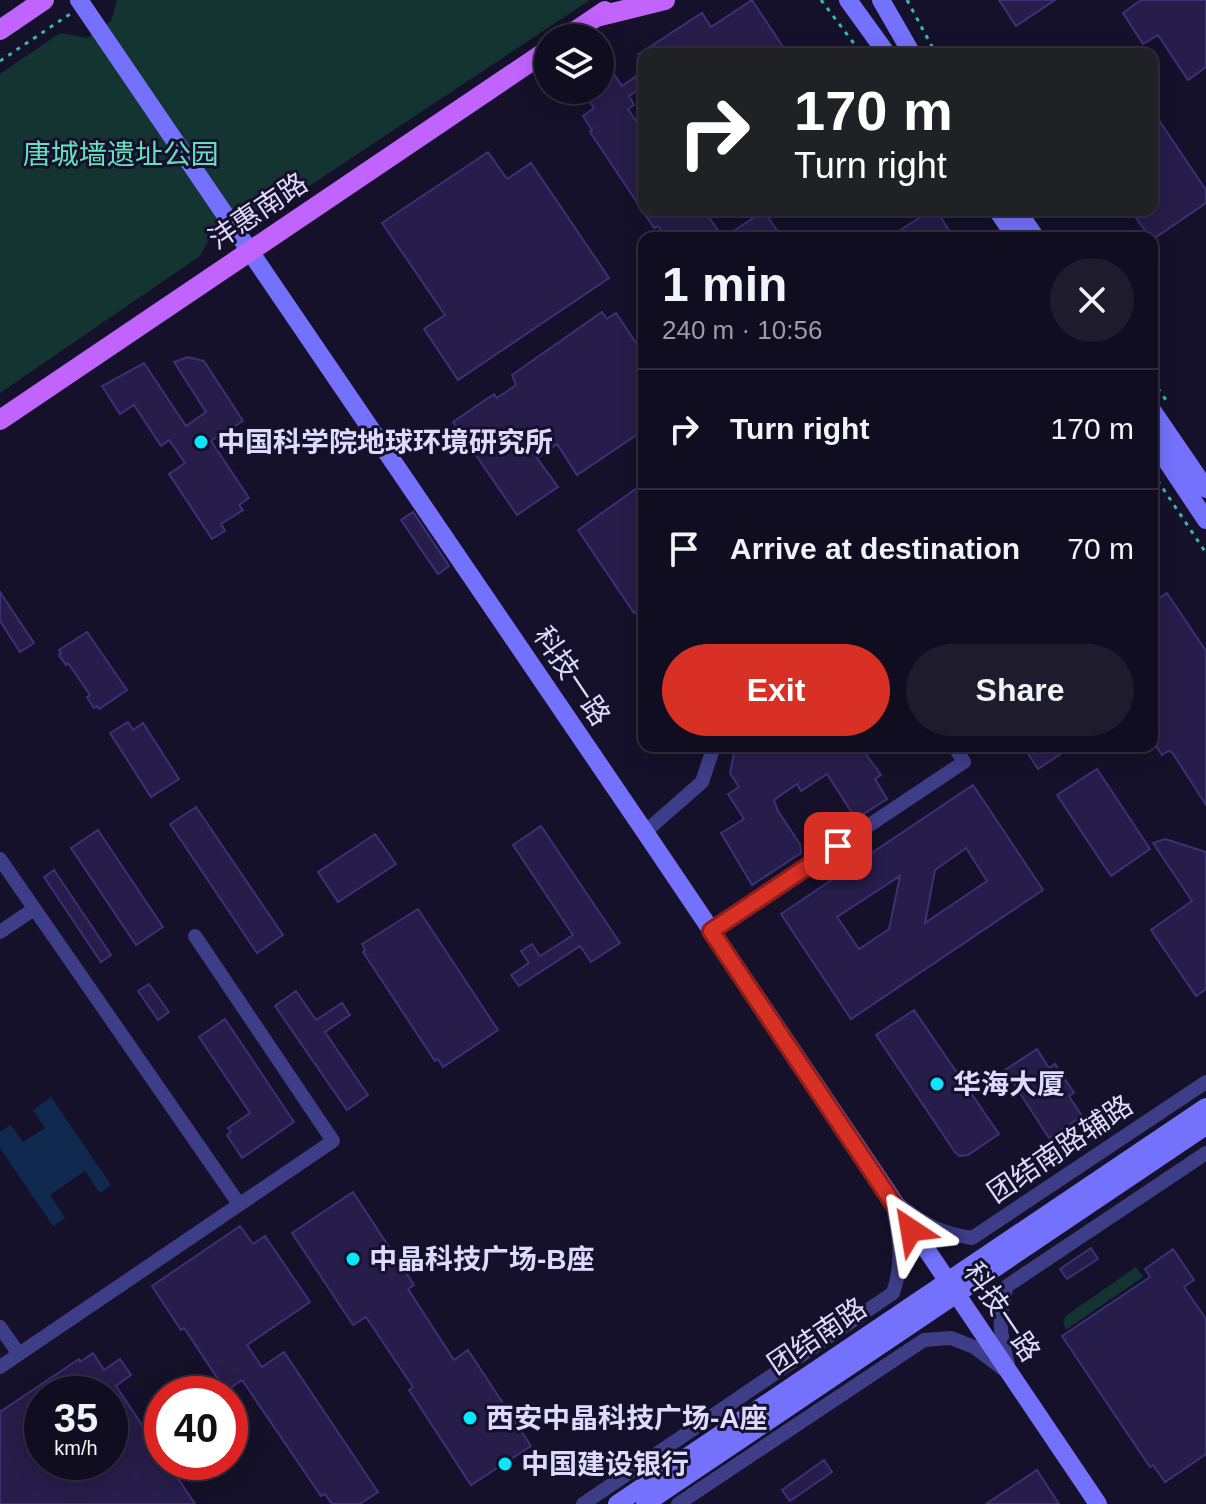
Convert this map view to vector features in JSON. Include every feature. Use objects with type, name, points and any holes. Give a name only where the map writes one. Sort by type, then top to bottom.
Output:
[{"type":"main road","points":[[0,30],[44,0]]},
{"type":"main road","points":[[596,17],[609,0]]},
{"type":"main road","points":[[586,24],[621,0]]},
{"type":"main road","points":[[596,17],[665,0]]},
{"type":"main road","name":"沣惠南路","points":[[0,420],[534,59]]},
{"type":"street","points":[[848,0],[883,48]]},
{"type":"street","points":[[881,0],[909,48]]},
{"type":"street","name":"科技一路","points":[[81,3],[1098,1504]]},
{"type":"street","points":[[1158,418],[1205,484]]},
{"type":"street","points":[[1158,448],[1206,520]]},
{"type":"street","points":[[645,832],[702,782],[712,752]]},
{"type":"street","points":[[711,931],[964,762],[958,752]]},
{"type":"street","points":[[0,859],[239,1204]]},
{"type":"street","points":[[0,932],[34,909]]},
{"type":"street","points":[[0,1367],[333,1141],[195,936]]},
{"type":"street","name":"团结南路辅路","points":[[891,1199],[928,1227],[972,1238],[1206,1082]]},
{"type":"street","name":"团结南路","points":[[645,1504],[1206,1107]]},
{"type":"street","name":"团结南路","points":[[617,1504],[1206,1126]]},
{"type":"street","points":[[1010,1374],[999,1331],[1000,1310],[1007,1286],[1206,1153]]},
{"type":"street","points":[[583,1504],[893,1293],[900,1274],[900,1236],[891,1199]]},
{"type":"street","points":[[0,1327],[19,1354]]},
{"type":"street","points":[[678,1504],[924,1340],[951,1338],[974,1347],[1010,1374]]},
{"type":"path","points":[[821,0],[857,48]]},
{"type":"path","points":[[907,0],[933,48]]},
{"type":"path","points":[[0,61],[81,3]]},
{"type":"path","points":[[1158,481],[1206,553]]},
{"type":"green space","name":"唐城墙遗址公园","points":[[117,0],[590,0],[554,24],[534,24],[534,37],[276,208],[243,212],[212,234],[200,256],[0,393],[0,74],[60,33],[87,38],[111,21]]},
{"type":"green space","points":[[1136,1267],[1143,1277],[1066,1330],[1063,1321],[1067,1315]]},
{"type":"water","points":[[51,1097],[111,1185],[100,1193],[85,1171],[50,1195],[65,1218],[53,1226],[0,1148],[0,1132],[11,1125],[23,1142],[45,1128],[33,1110]]},
{"type":"building","points":[[752,0],[783,47],[648,48],[702,13],[711,27]]},
{"type":"building","points":[[999,0],[1055,0],[1016,26]]},
{"type":"building","points":[[1141,0],[1206,0],[1206,67],[1188,80],[1158,35],[1143,44],[1123,13]]},
{"type":"building","points":[[614,74],[622,86],[638,75],[638,90],[629,96],[634,105],[628,109],[638,124],[638,204],[590,132],[592,130],[583,116],[594,108],[591,104],[614,104]]},
{"type":"building","points":[[1158,119],[1206,190],[1206,203],[1158,236],[1158,232],[1146,232],[1134,216],[1158,216]]},
{"type":"building","points":[[488,152],[507,179],[531,163],[609,278],[458,380],[424,329],[445,315],[382,223]]},
{"type":"building","points":[[646,216],[708,216],[719,232],[662,232],[658,226],[654,228]]},
{"type":"building","points":[[756,216],[767,216],[778,232],[732,232]]},
{"type":"building","points":[[923,216],[940,216],[950,232],[897,232]]},
{"type":"building","points":[[602,312],[607,319],[616,313],[638,346],[638,434],[577,475],[557,444],[537,458],[558,487],[517,515],[453,422],[494,394],[497,398],[516,385],[512,375]]},
{"type":"building","points":[[188,357],[204,361],[243,421],[211,441],[249,498],[239,505],[243,510],[221,524],[225,531],[212,539],[169,474],[185,463],[169,440],[161,446],[134,405],[120,414],[102,386],[144,363],[186,426],[206,412],[174,362]]},
{"type":"building","points":[[638,487],[638,611],[634,613],[578,530]]},
{"type":"building","points":[[413,512],[449,566],[438,574],[401,520]]},
{"type":"building","points":[[0,592],[34,643],[20,652],[0,621]]},
{"type":"building","points":[[1167,593],[1206,651],[1206,805],[1172,752],[1162,755],[1158,749],[1158,599]]},
{"type":"building","points":[[87,632],[127,690],[99,709],[97,706],[94,708],[87,697],[90,695],[59,655],[59,650]]},
{"type":"building","points":[[128,722],[133,730],[143,723],[179,779],[151,797],[110,733]]},
{"type":"building","points":[[734,752],[864,752],[881,775],[875,779],[887,799],[856,819],[827,774],[801,791],[797,784],[774,800],[800,844],[801,853],[752,885],[721,833],[744,819],[728,794],[739,787],[730,773]]},
{"type":"building","points":[[1027,752],[1064,752],[1038,769]]},
{"type":"building","points":[[1097,769],[1150,849],[1111,876],[1057,795]]},
{"type":"building","points":[[973,785],[1043,890],[851,1019],[781,914]],"holes":[[[966,848],[987,881],[925,923],[935,870]],[[900,876],[889,929],[859,949],[837,917]]]},
{"type":"building","points":[[196,807],[283,935],[257,953],[170,824]]},
{"type":"building","points":[[541,826],[620,943],[591,962],[580,946],[519,986],[511,975],[529,963],[521,951],[532,944],[540,956],[573,935],[513,845]]},
{"type":"building","points":[[98,830],[163,927],[136,945],[71,848]]},
{"type":"building","points":[[375,834],[396,864],[338,902],[318,872]]},
{"type":"building","points":[[1165,839],[1206,852],[1206,989],[1196,996],[1151,930],[1192,901],[1153,843]]},
{"type":"building","points":[[54,870],[111,955],[101,962],[44,877]]},
{"type":"building","points":[[418,909],[498,1030],[443,1067],[438,1059],[435,1061],[363,952],[362,944]]},
{"type":"building","points":[[149,984],[169,1012],[158,1020],[138,991]]},
{"type":"building","points":[[296,991],[316,1020],[342,1003],[350,1015],[325,1032],[368,1095],[347,1110],[275,1006]]},
{"type":"building","name":"华海大厦","points":[[914,1010],[999,1134],[968,1155],[959,1156],[955,1152],[876,1035]]},
{"type":"building","points":[[225,1019],[294,1122],[242,1158],[227,1135],[231,1132],[228,1128],[250,1113],[199,1037]]},
{"type":"building","points":[[1037,1049],[1049,1068],[1055,1064],[1074,1093],[1069,1096],[1082,1116],[1049,1138],[1005,1070]]},
{"type":"building","points":[[353,1192],[414,1285],[408,1289],[454,1360],[468,1350],[531,1446],[471,1485],[409,1390],[413,1387],[366,1317],[353,1325],[292,1233]]},
{"type":"building","points":[[240,1226],[253,1244],[265,1236],[310,1302],[247,1345],[262,1367],[284,1352],[378,1492],[360,1504],[332,1504],[325,1494],[321,1496],[248,1389],[248,1376],[216,1376],[152,1286]]},
{"type":"building","points":[[1091,1248],[1098,1259],[1067,1279],[1060,1269]]},
{"type":"building","points":[[1173,1249],[1194,1280],[1184,1287],[1206,1319],[1206,1454],[1165,1482],[1153,1465],[1150,1467],[1062,1336],[1150,1277],[1145,1269]]},
{"type":"building","points":[[93,1353],[104,1370],[120,1359],[131,1375],[54,1376],[79,1359],[80,1362]]},
{"type":"building","points":[[24,1396],[24,1480],[128,1480],[128,1404],[144,1428],[144,1480],[179,1480],[195,1504],[0,1504],[0,1412]]},
{"type":"building","points":[[824,1460],[832,1472],[790,1501],[782,1490]]},
{"type":"building","points":[[1037,1470],[1059,1504],[986,1504]]},
{"type":"place","name":"中国科学院地球环境研究所","points":[[201,442]]},
{"type":"place","name":"华海大厦","points":[[937,1084]]},
{"type":"place","name":"中晶科技广场-B座","points":[[353,1259]]},
{"type":"place","name":"西安中晶科技广场-A座","points":[[470,1418]]},
{"type":"place","name":"中国建设银行","points":[[505,1464]]},
{"type":"route","points":[[838,846],[711,931],[911,1230]]}]
